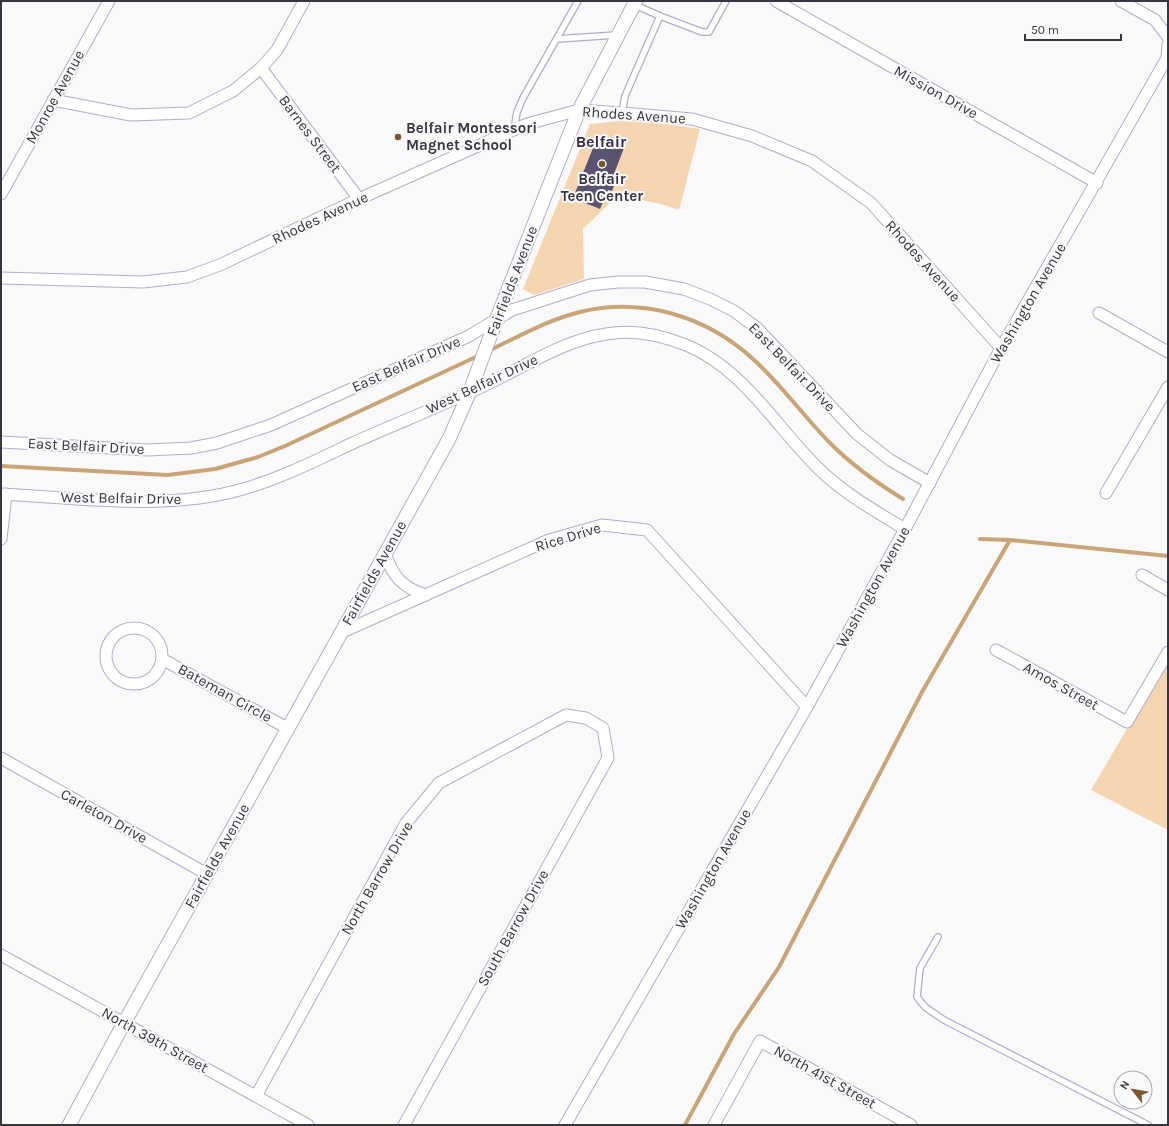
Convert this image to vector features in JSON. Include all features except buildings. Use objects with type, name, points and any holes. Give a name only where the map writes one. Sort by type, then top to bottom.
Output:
[{"type":"street","name":"Monroe Avenue","points":[[1,194],[109,1]]},
{"type":"street","points":[[53,100],[131,115],[189,112],[233,91],[261,68],[277,50],[304,1]]},
{"type":"street","name":"Mission Drive","points":[[776,1],[1097,183]]},
{"type":"street","points":[[1121,1],[1155,20],[1168,38]]},
{"type":"street","name":"Fairfields Avenue","points":[[69,1125],[340,632],[449,439],[473,385],[497,318],[579,110],[635,3]]},
{"type":"street","name":"Washington Avenue","points":[[565,1125],[807,706],[930,483],[1001,348],[1097,183],[1167,58],[1168,44]]},
{"type":"street","name":"Barnes Street","points":[[261,68],[359,199]]},
{"type":"street","name":"Rhodes Avenue","points":[[1,278],[144,282],[187,277],[222,264],[359,199],[527,124],[579,110],[622,113],[692,119],[752,136],[812,161],[871,203],[1001,348]]},
{"type":"street","name":"East Belfair Drive","points":[[1,442],[148,450],[176,449],[217,444],[271,425],[469,336],[512,310],[590,285],[618,282],[645,282],[684,289],[710,299],[734,311],[757,328],[857,434],[890,460],[930,483]]},
{"type":"street","points":[[1099,313],[1168,352]]},
{"type":"street","name":"West Belfair Drive","points":[[4,494],[166,501],[224,494],[282,475],[473,385],[549,353],[590,338],[624,332],[665,337],[688,346],[721,366],[747,389],[818,468],[858,500],[905,529]]},
{"type":"street","points":[[1106,493],[1168,386]]},
{"type":"street","points":[[1,539],[4,494]]},
{"type":"street","name":"Rice Drive","points":[[340,632],[549,540],[602,525],[647,530],[807,706]]},
{"type":"street","points":[[385,553],[391,570],[396,578],[409,588],[426,595]]},
{"type":"street","points":[[1142,575],[1168,590]]},
{"type":"street","points":[[133,627],[142,628],[150,632],[157,639],[161,647],[162,659],[161,666],[156,674],[149,680],[140,684],[130,685],[121,682],[113,676],[107,664],[106,650],[109,641],[116,634],[133,627]]},
{"type":"street","name":"Amos Street","points":[[996,650],[1127,722],[1168,652]]},
{"type":"street","name":"Bateman Circle","points":[[162,659],[287,728]]},
{"type":"street","name":"North Barrow Drive","points":[[256,1096],[406,823],[439,783],[566,715],[586,718],[603,728]]},
{"type":"street","name":"South Barrow Drive","points":[[404,1125],[608,758],[603,728]]},
{"type":"street","name":"Carleton Drive","points":[[1,758],[207,874]]},
{"type":"street","name":"North 39th Street","points":[[1,955],[308,1125]]},
{"type":"street","name":"North 41st Street","points":[[714,1125],[760,1041],[911,1125]]},
{"type":"lane","points":[[514,130],[517,112],[523,98],[578,1]]},
{"type":"lane","points":[[635,3],[660,16],[702,32],[709,32],[726,1]]},
{"type":"lane","points":[[622,113],[625,96],[660,16]]},
{"type":"lane","points":[[557,39],[617,35]]},
{"type":"lane","points":[[938,937],[920,968],[917,997],[925,1007],[944,1020],[1148,1125]]},
{"type":"shaded area","points":[[619,121],[660,123],[700,129],[679,210],[661,204],[618,195],[583,229],[584,279],[534,295],[523,289],[590,124]]},
{"type":"shaded area","points":[[1168,659],[1168,830],[1091,790]]},
{"type":"waterway","points":[[488,351],[533,329],[568,315],[604,308],[627,307],[650,309],[694,321],[715,331],[735,344],[753,359],[774,379],[821,434],[839,452],[866,474],[903,499]]},
{"type":"waterway","points":[[1,466],[168,475],[215,469],[258,457],[285,446],[480,355]]},
{"type":"waterway","points":[[980,539],[1010,540],[1168,556]]},
{"type":"waterway","points":[[685,1125],[734,1034],[779,967],[922,692],[1010,540]]},
{"type":"place","name":"Belfair Montessori Magnet School","points":[[398,137]]},
{"type":"place","name":"Belfair Teen Center","points":[[602,164]]},
{"type":"district","name":"Belfair","points":[[601,141]]}]
